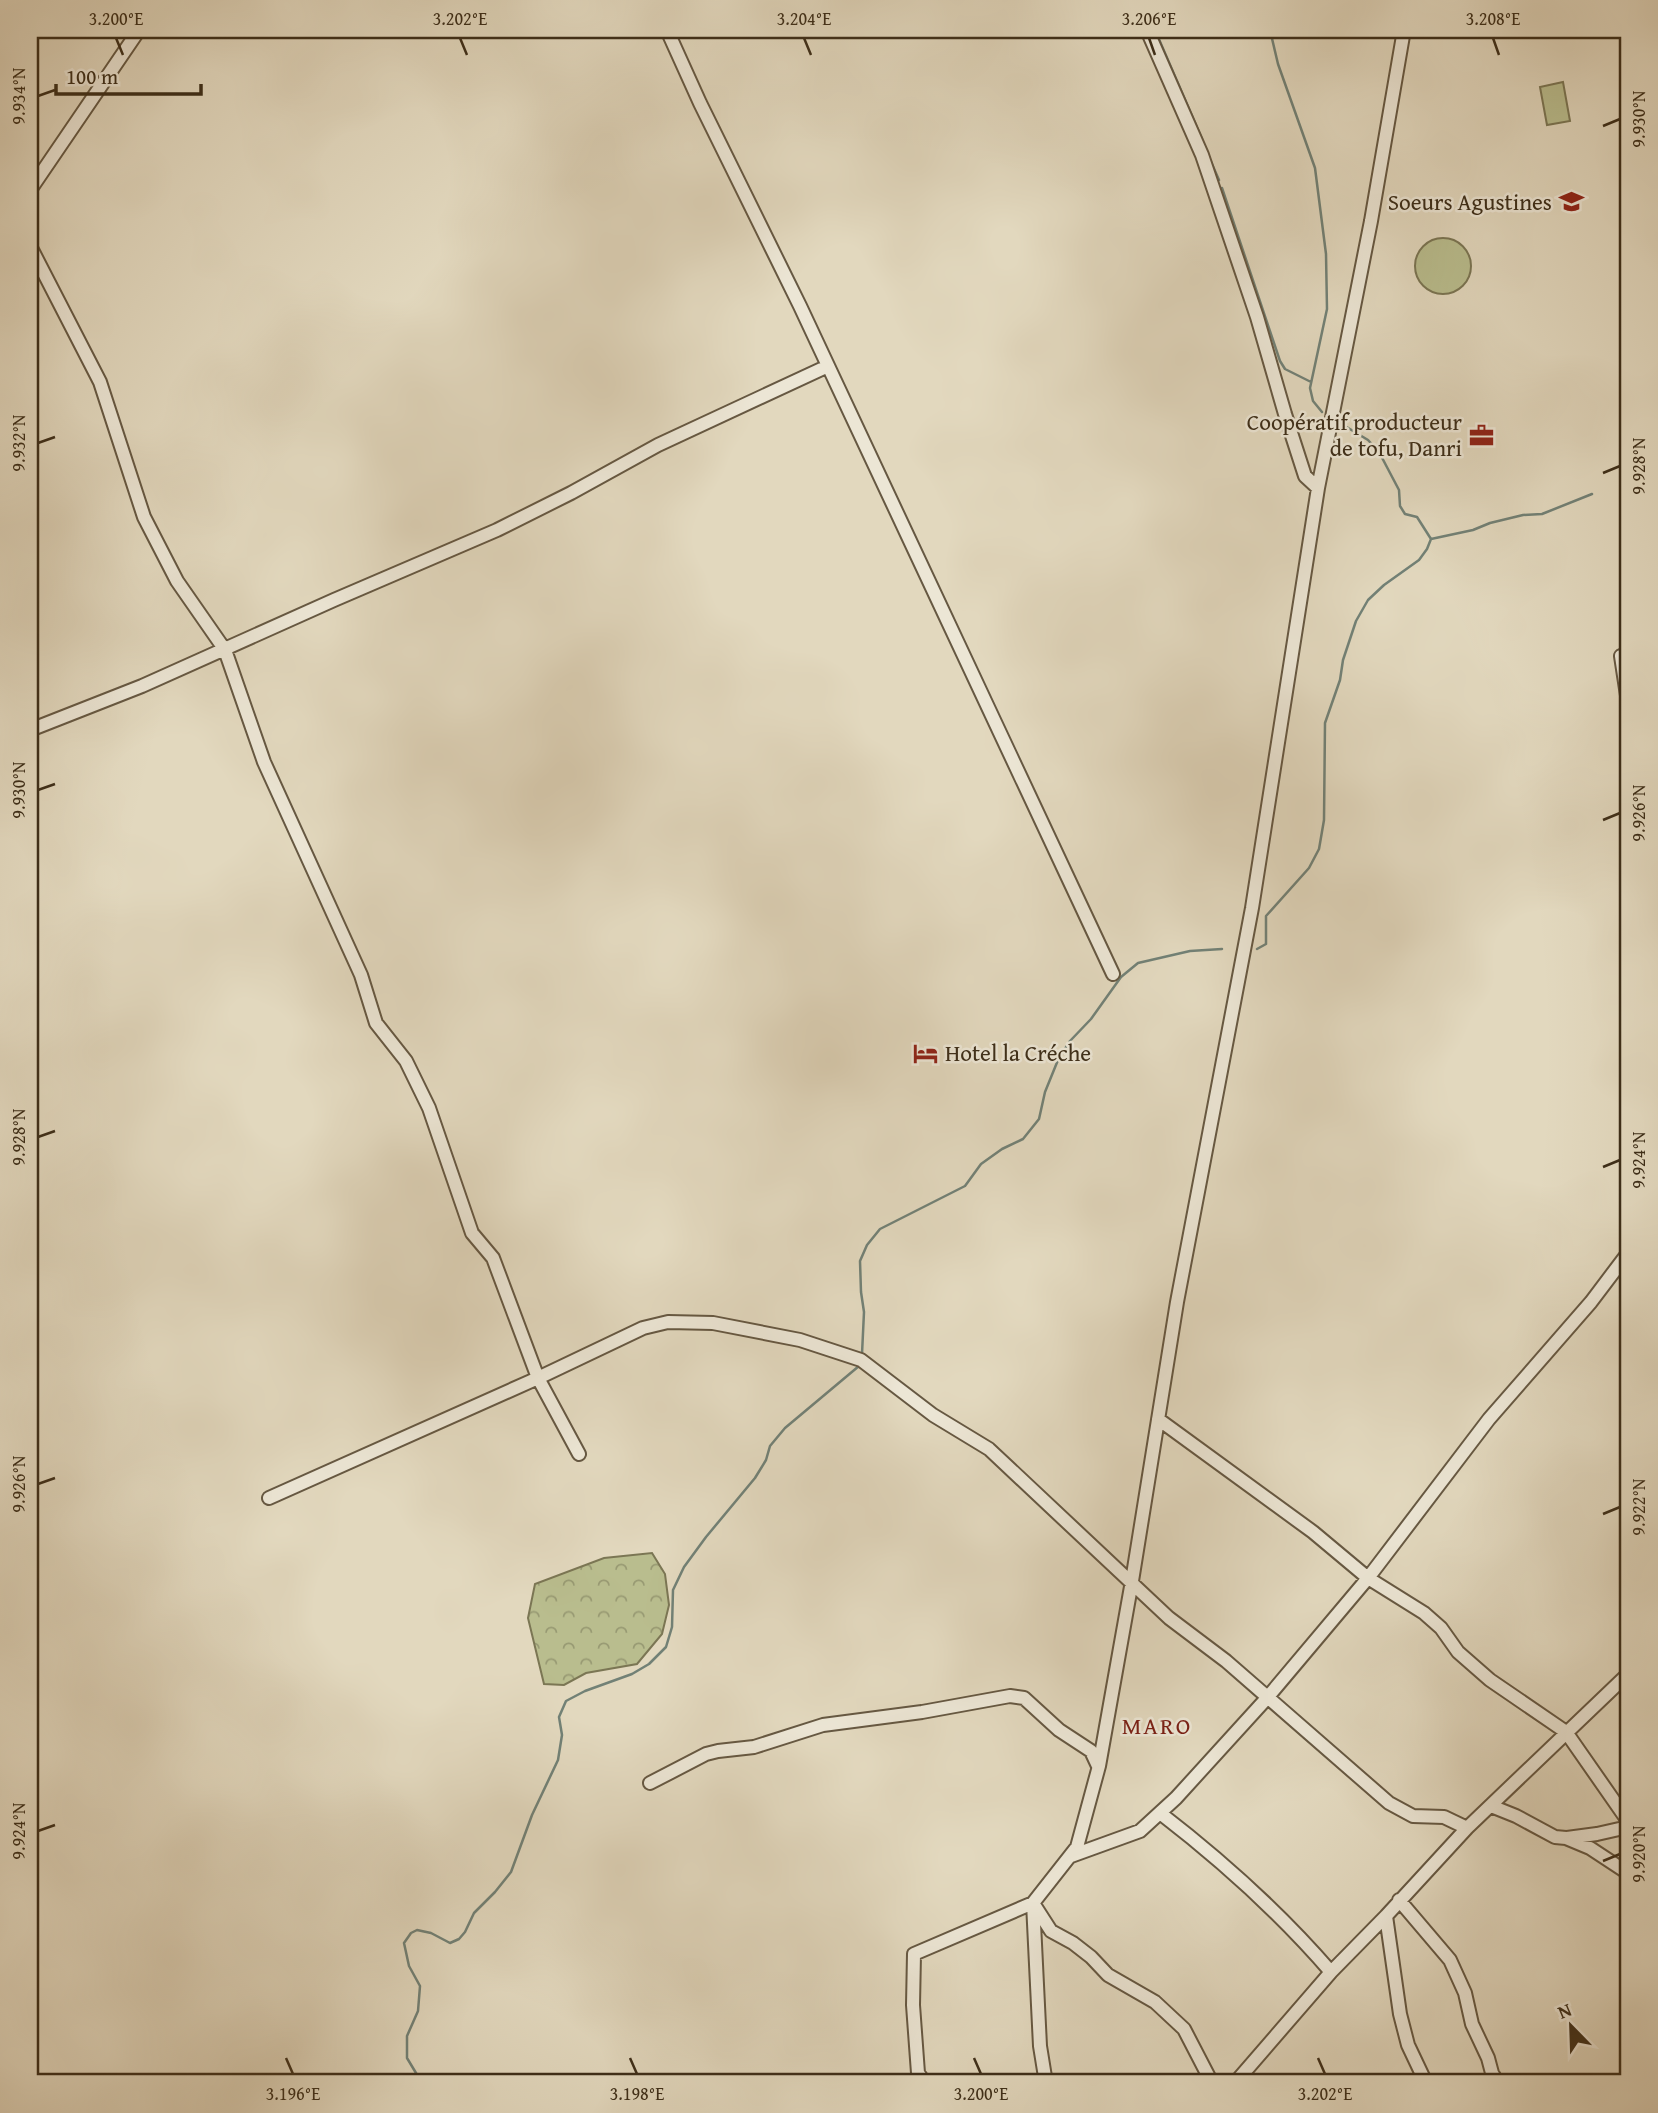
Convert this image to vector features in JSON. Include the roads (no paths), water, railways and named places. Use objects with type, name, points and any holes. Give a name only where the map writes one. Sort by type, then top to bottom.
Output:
[{"type":"street","points":[[30,190],[139,30]]},
{"type":"street","points":[[667,30],[1113,974]]},
{"type":"street","points":[[1147,30],[1202,155],[1257,317],[1305,477],[1318,488]]},
{"type":"street","points":[[925,2083],[918,2073],[913,2005],[914,1954],[1033,1903],[1077,1846],[1099,1766],[1197,1194],[1252,908],[1318,488],[1371,221],[1404,30]]},
{"type":"street","points":[[30,246],[100,382],[144,517],[177,581],[225,650],[264,762],[361,975],[376,1023],[406,1060],[429,1108],[472,1233],[493,1258],[538,1378],[579,1454]]},
{"type":"street","points":[[30,730],[142,686],[497,530],[572,493],[658,445],[828,366]]},
{"type":"street","points":[[1628,654],[1621,656],[1628,702]]},
{"type":"street","points":[[1071,1856],[1140,1831],[1176,1798],[1368,1578],[1489,1419],[1591,1302],[1628,1253]]},
{"type":"street","points":[[269,1498],[643,1328],[668,1322],[713,1323],[800,1340],[861,1360],[933,1415],[989,1449],[1170,1618],[1226,1661],[1389,1803],[1413,1816],[1444,1817],[1467,1828]]},
{"type":"street","points":[[1158,1419],[1313,1532],[1368,1578],[1424,1612],[1441,1628],[1458,1652],[1490,1680],[1566,1732],[1628,1821]]},
{"type":"street","points":[[1235,2083],[1331,1972],[1467,1828],[1628,1674]]},
{"type":"street","points":[[650,1783],[718,1751],[754,1747],[824,1725],[922,1712],[1010,1696],[1024,1698],[1059,1730],[1091,1751],[1099,1766]]},
{"type":"street","points":[[1491,1806],[1555,1837],[1590,1848],[1628,1873]]},
{"type":"street","points":[[1160,1813],[1208,1850],[1301,1937],[1331,1972]]},
{"type":"street","points":[[1566,1839],[1628,1827]]},
{"type":"street","points":[[1399,1900],[1450,1960],[1465,1993],[1472,2025],[1492,2073],[1499,2083]]},
{"type":"street","points":[[1033,1903],[1040,2046],[1046,2083]]},
{"type":"street","points":[[1033,1903],[1051,1931],[1073,1943],[1108,1975],[1155,2002],[1184,2029],[1212,2083]]},
{"type":"street","points":[[1386,1916],[1400,2014],[1408,2045],[1426,2083]]},
{"type":"waterway","points":[[1155,30],[1202,139]]},
{"type":"waterway","points":[[1270,30],[1278,64],[1315,168],[1326,254],[1327,309],[1310,388],[1313,401],[1322,412]]},
{"type":"waterway","points":[[1208,155],[1219,180]]},
{"type":"waterway","points":[[1222,188],[1280,361],[1285,369],[1311,382]]},
{"type":"waterway","points":[[1340,423],[1368,440],[1379,452],[1399,490],[1400,506],[1405,514],[1417,517],[1431,539]]},
{"type":"waterway","points":[[1257,949],[1266,944],[1266,916],[1309,868],[1319,849],[1324,820],[1325,723],[1356,621],[1368,600],[1419,560],[1431,539],[1523,515],[1542,514],[1592,494]]},
{"type":"waterway","points":[[862,1354],[864,1312],[860,1261],[867,1245],[880,1229],[965,1186],[981,1164],[1002,1149],[1023,1139],[1039,1119],[1045,1092],[1058,1060],[1070,1041],[1091,1019],[1121,977],[1138,963],[1190,951],[1222,949]]},
{"type":"waterway","points":[[422,2083],[407,2058],[407,2036],[418,2011],[420,1986],[409,1966],[404,1943],[411,1933],[417,1930],[431,1933],[450,1943],[465,1932],[474,1913],[511,1872],[532,1815],[558,1760],[562,1735],[559,1717],[566,1701],[632,1674],[649,1664],[666,1647],[672,1627],[673,1590],[684,1567],[755,1478],[766,1460],[770,1446],[785,1428],[859,1366]]},
{"type":"place","name":"Soeurs Agustines","points":[[1572,202]]},
{"type":"place","name":"Coopératif producteur de tofu, Danri","points":[[1482,435]]},
{"type":"place","name":"Hotel la Créche","points":[[925,1053]]},
{"type":"district","name":"MARO","points":[[1157,1726]]}]
